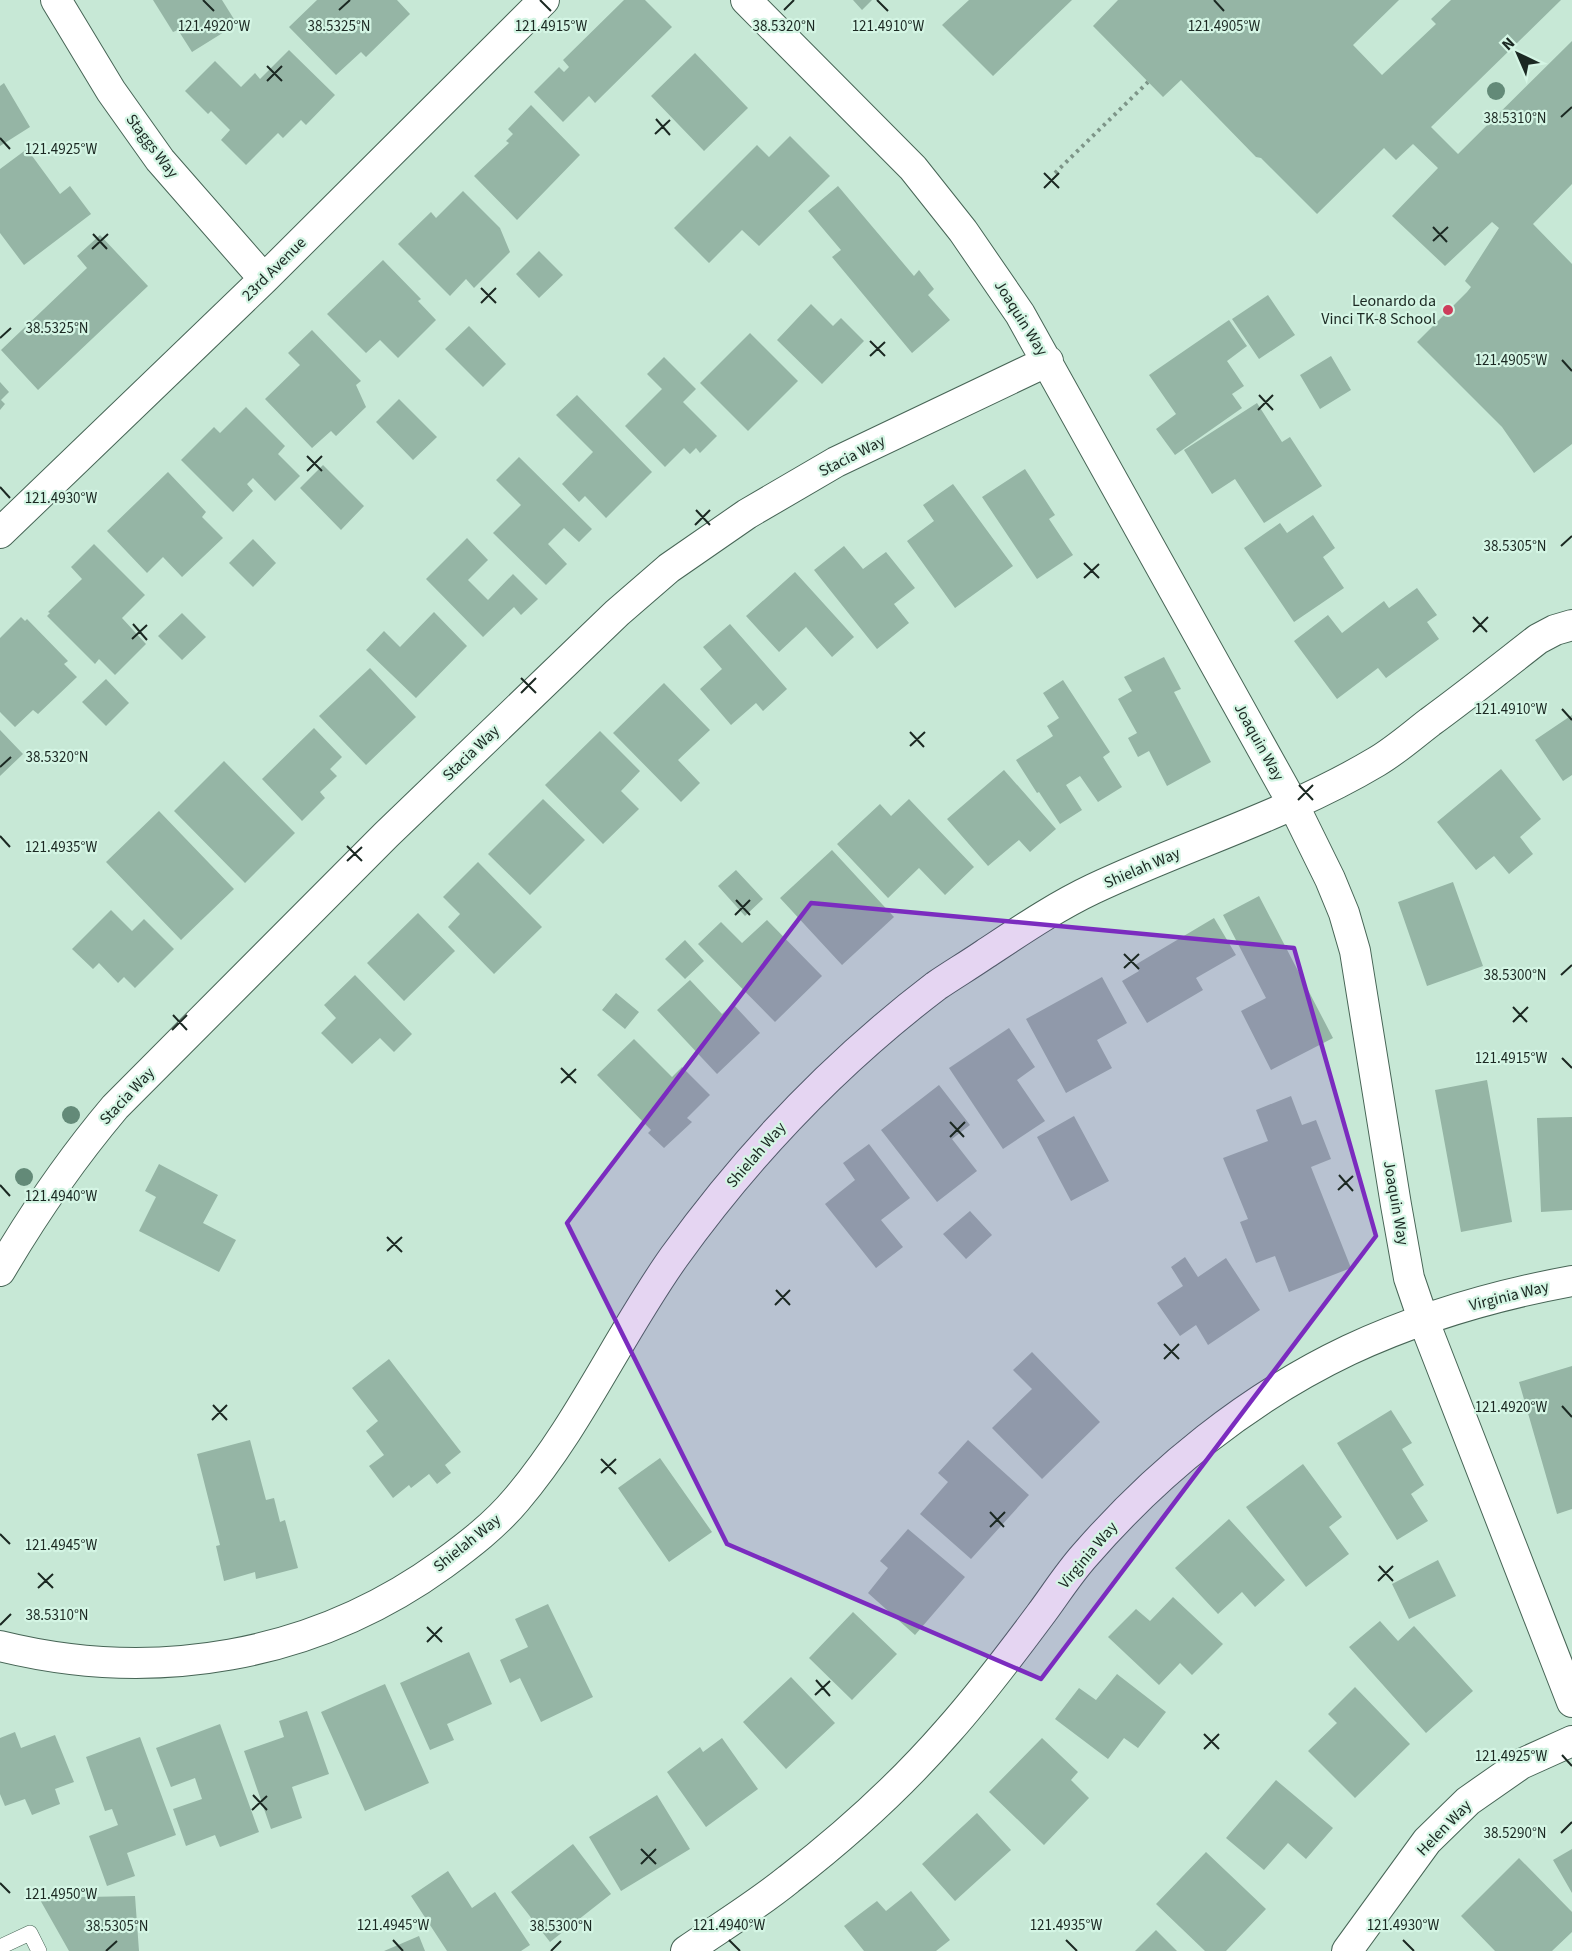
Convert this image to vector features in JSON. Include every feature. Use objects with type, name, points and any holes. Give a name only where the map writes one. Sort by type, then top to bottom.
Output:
[{"type":"street","name":"Staggs Way","points":[[56,0],[111,91],[160,160],[264,279]]},
{"type":"street","name":"23rd Avenue","points":[[0,533],[264,279],[544,0]]},
{"type":"street","name":"Joaquin Way","points":[[746,0],[913,168],[963,231],[1020,314],[1293,804],[1330,879],[1344,913],[1355,951],[1409,1278],[1572,1702]]},
{"type":"street","name":"Stacia Way","points":[[0,1272],[37,1209],[115,1107],[386,835],[616,613],[679,562],[747,514],[836,462],[1048,361]]},
{"type":"street","name":"Shielah Way","points":[[0,1646],[36,1655],[101,1662],[182,1662],[249,1652],[312,1633],[374,1607],[424,1577],[471,1543],[512,1506],[537,1475],[575,1418],[633,1320],[686,1241],[773,1133],[852,1056],[938,985],[1032,922],[1098,887],[1293,804],[1378,761],[1538,639],[1555,630],[1572,625]]},
{"type":"street","name":"Virginia Way","points":[[686,1951],[789,1880],[879,1803],[947,1732],[1009,1656],[1083,1557],[1141,1495],[1205,1440],[1274,1391],[1348,1350],[1423,1319],[1521,1290],[1572,1281]]},
{"type":"street","name":"Helen Way","points":[[1347,1951],[1427,1841],[1468,1801],[1521,1764],[1572,1741]]},
{"type":"lane","points":[[0,1947],[30,1933],[39,1951]]},
{"type":"path","points":[[1055,173],[1148,82]]},
{"type":"highlighted area","points":[[811,903],[1294,948],[1376,1236],[1041,1679],[727,1544],[567,1223]]},
{"type":"building","points":[[153,0],[222,0],[237,24],[192,52],[178,30],[173,32]]},
{"type":"building","points":[[317,0],[397,0],[410,14],[366,57],[361,52],[336,75],[289,27]]},
{"type":"building","points":[[624,0],[645,0],[672,27],[595,103],[589,96],[563,122],[534,92],[559,67],[564,72],[569,67],[563,60]]},
{"type":"building","points":[[853,0],[872,0],[862,10]]},
{"type":"building","points":[[969,0],[1072,0],[993,76],[942,25]]},
{"type":"building","points":[[1118,0],[1399,0],[1353,45],[1382,75],[1436,24],[1431,19],[1451,0],[1561,0],[1431,127],[1458,154],[1572,41],[1572,184],[1533,224],[1572,264],[1572,444],[1534,473],[1502,427],[1417,342],[1471,287],[1465,281],[1499,228],[1492,222],[1445,266],[1392,216],[1438,168],[1413,144],[1396,160],[1384,148],[1317,214],[1261,158],[1256,157],[1181,80],[1163,97],[1093,26]]},
{"type":"building","points":[[289,50],[335,95],[306,125],[301,120],[283,138],[278,133],[246,165],[221,140],[230,130],[211,111],[208,114],[185,91],[215,61],[241,87],[255,73],[260,79]]},
{"type":"building","points":[[695,53],[748,108],[704,151],[651,96]]},
{"type":"building","points":[[4,83],[30,127],[0,146],[0,86]]},
{"type":"building","points":[[531,105],[580,155],[517,220],[474,176],[509,143],[506,141],[513,134],[508,129]]},
{"type":"building","points":[[790,136],[830,176],[759,246],[742,230],[709,263],[674,228],[757,145],[769,157]]},
{"type":"building","points":[[27,149],[60,194],[70,186],[91,214],[24,265],[0,233],[0,169]]},
{"type":"building","points":[[838,186],[914,276],[919,270],[934,289],[928,295],[950,320],[912,353],[832,257],[841,250],[808,211]]},
{"type":"building","points":[[463,191],[500,228],[510,252],[474,288],[466,279],[450,296],[398,244],[431,212],[436,218]]},
{"type":"building","points":[[100,235],[148,286],[38,390],[1,350],[87,268],[77,256]]},
{"type":"building","points":[[539,251],[563,275],[539,298],[516,274]]},
{"type":"building","points":[[383,260],[421,299],[418,301],[436,320],[398,358],[380,340],[366,353],[327,314]]},
{"type":"building","points":[[1268,295],[1295,335],[1259,359],[1232,319]]},
{"type":"building","points":[[811,304],[833,326],[841,318],[864,341],[822,384],[777,340]]},
{"type":"building","points":[[1229,320],[1247,346],[1227,361],[1244,386],[1232,394],[1242,408],[1175,455],[1156,429],[1176,414],[1149,375]]},
{"type":"building","points":[[469,326],[506,364],[483,387],[445,349]]},
{"type":"building","points":[[312,330],[361,381],[356,385],[366,407],[336,436],[331,431],[312,448],[265,399],[300,365],[288,353]]},
{"type":"building","points":[[750,333],[798,381],[748,431],[700,383]]},
{"type":"building","points":[[1331,356],[1351,390],[1320,409],[1300,375]]},
{"type":"building","points":[[664,357],[696,389],[683,402],[717,436],[700,453],[696,448],[690,454],[684,448],[665,467],[625,426],[662,389],[647,374]]},
{"type":"building","points":[[0,382],[9,392],[1,400],[5,404],[0,410]]},
{"type":"building","points":[[577,395],[652,472],[606,518],[585,496],[579,502],[562,484],[593,452],[556,415]]},
{"type":"building","points":[[399,399],[437,437],[413,460],[376,422]]},
{"type":"building","points":[[1257,403],[1282,442],[1290,437],[1322,486],[1264,523],[1235,479],[1212,494],[1184,450]]},
{"type":"building","points":[[246,407],[285,446],[278,454],[300,476],[275,501],[253,478],[247,484],[253,491],[233,512],[181,460],[214,427],[220,433]]},
{"type":"building","points":[[519,457],[592,529],[579,542],[564,528],[548,544],[567,564],[546,585],[493,533],[521,505],[496,480]]},
{"type":"building","points":[[323,465],[364,506],[341,530],[300,488]]},
{"type":"building","points":[[1025,469],[1055,515],[1049,519],[1073,555],[1037,579],[982,497]]},
{"type":"building","points":[[168,472],[206,512],[202,517],[223,538],[182,577],[163,557],[147,573],[107,531]]},
{"type":"building","points":[[953,484],[1013,566],[955,608],[907,541],[934,521],[923,505]]},
{"type":"building","points":[[1313,515],[1335,548],[1323,557],[1344,588],[1294,622],[1244,548],[1280,523],[1287,533]]},
{"type":"building","points":[[467,538],[488,560],[468,580],[488,600],[513,574],[538,599],[521,615],[514,607],[483,637],[426,579]]},
{"type":"building","points":[[253,539],[276,563],[253,587],[229,563]]},
{"type":"building","points":[[94,544],[145,595],[122,618],[146,644],[115,675],[99,659],[95,664],[47,616],[50,613],[48,612],[82,579],[71,567]]},
{"type":"building","points":[[844,546],[863,569],[886,552],[915,588],[894,604],[909,623],[877,649],[814,570]]},
{"type":"building","points":[[795,572],[854,637],[832,657],[806,627],[779,652],[746,616]]},
{"type":"building","points":[[1417,588],[1437,615],[1427,622],[1439,639],[1386,678],[1378,668],[1337,699],[1294,641],[1328,615],[1342,633],[1384,601],[1389,608]]},
{"type":"building","points":[[434,612],[467,646],[416,698],[366,650],[384,631],[400,647]]},
{"type":"building","points":[[182,613],[206,637],[182,660],[158,636]]},
{"type":"building","points":[[21,617],[25,621],[27,619],[68,661],[64,664],[77,677],[38,714],[33,710],[15,727],[0,712],[0,638]]},
{"type":"building","points":[[730,624],[787,689],[763,711],[756,703],[731,725],[700,689],[722,669],[703,647]]},
{"type":"building","points":[[1164,657],[1181,689],[1174,692],[1211,762],[1167,786],[1149,751],[1138,757],[1128,738],[1137,733],[1118,699],[1132,691],[1124,677]]},
{"type":"building","points":[[370,668],[416,717],[366,765],[319,716]]},
{"type":"building","points":[[106,679],[129,703],[106,726],[82,702]]},
{"type":"building","points":[[1063,680],[1110,752],[1103,757],[1122,787],[1098,802],[1080,776],[1066,785],[1082,810],[1060,824],[1016,760],[1053,736],[1047,726],[1059,718],[1043,693]]},
{"type":"building","points":[[664,683],[710,730],[678,760],[700,783],[681,802],[613,733]]},
{"type":"building","points":[[1572,715],[1572,775],[1563,781],[1535,740]]},
{"type":"building","points":[[314,728],[342,757],[330,769],[337,776],[320,792],[325,798],[302,821],[262,779]]},
{"type":"building","points":[[0,730],[23,754],[0,776]]},
{"type":"building","points":[[600,731],[640,771],[621,791],[639,809],[603,844],[545,785]]},
{"type":"building","points":[[224,761],[295,833],[245,883],[174,811]]},
{"type":"building","points":[[1501,769],[1541,819],[1520,837],[1533,854],[1509,874],[1494,856],[1476,870],[1437,822]]},
{"type":"building","points":[[1004,770],[1056,829],[1030,852],[1019,840],[988,866],[947,819]]},
{"type":"building","points":[[543,799],[585,840],[530,895],[488,854]]},
{"type":"building","points":[[909,799],[974,867],[945,895],[919,868],[888,898],[837,844],[880,804],[891,816]]},
{"type":"building","points":[[159,811],[234,889],[181,940],[106,862]]},
{"type":"building","points":[[832,850],[894,917],[842,965],[780,898]]},
{"type":"building","points":[[478,862],[542,927],[494,974],[448,927],[460,914],[443,897]]},
{"type":"building","points":[[736,870],[763,899],[745,916],[718,886]]},
{"type":"building","points":[[1453,882],[1483,966],[1427,986],[1398,902]]},
{"type":"building","points":[[1259,896],[1333,1038],[1271,1070],[1241,1011],[1266,998],[1223,915]]},
{"type":"building","points":[[111,910],[132,931],[144,919],[174,949],[135,988],[124,977],[118,983],[99,963],[93,969],[72,949]]},
{"type":"building","points":[[418,913],[455,951],[404,1001],[367,963]]},
{"type":"building","points":[[1214,918],[1236,955],[1196,978],[1203,990],[1147,1023],[1122,981],[1139,971],[1135,965]]},
{"type":"building","points":[[767,920],[822,976],[775,1022],[698,944],[721,922],[742,943]]},
{"type":"building","points":[[685,940],[704,961],[685,979],[665,959]]},
{"type":"building","points":[[355,975],[412,1034],[394,1052],[380,1038],[352,1064],[321,1033],[336,1018],[324,1005]]},
{"type":"building","points":[[1102,977],[1127,1023],[1097,1040],[1112,1068],[1066,1093],[1026,1019]]},
{"type":"building","points":[[690,980],[722,1014],[733,1004],[760,1033],[717,1074],[657,1010]]},
{"type":"building","points":[[616,993],[639,1012],[625,1029],[602,1010]]},
{"type":"building","points":[[1009,1028],[1035,1067],[1017,1080],[1045,1121],[1003,1149],[949,1068]]},
{"type":"building","points":[[634,1039],[672,1077],[682,1067],[710,1095],[687,1118],[692,1122],[664,1148],[648,1133],[651,1130],[597,1075]]},
{"type":"building","points":[[1487,1080],[1512,1222],[1461,1232],[1435,1090]]},
{"type":"building","points":[[939,1085],[970,1125],[952,1139],[977,1171],[937,1202],[881,1130]]},
{"type":"building","points":[[1291,1096],[1302,1125],[1316,1120],[1331,1159],[1311,1167],[1351,1268],[1289,1292],[1275,1256],[1256,1263],[1240,1222],[1248,1219],[1223,1158],[1268,1141],[1256,1110]]},
{"type":"building","points":[[1074,1116],[1109,1181],[1071,1201],[1037,1137]]},
{"type":"building","points":[[1572,1117],[1572,1210],[1541,1212],[1537,1118]]},
{"type":"building","points":[[869,1144],[910,1198],[881,1220],[903,1247],[876,1268],[825,1204],[855,1180],[843,1163]]},
{"type":"building","points":[[159,1164],[218,1195],[203,1223],[236,1240],[219,1272],[139,1231],[156,1197],[145,1191]]},
{"type":"building","points":[[970,1211],[992,1235],[966,1259],[943,1234]]},
{"type":"building","points":[[1185,1257],[1198,1277],[1226,1258],[1260,1310],[1208,1345],[1196,1325],[1180,1336],[1157,1303],[1183,1286],[1171,1267]]},
{"type":"building","points":[[1032,1352],[1100,1422],[1042,1479],[992,1428],[1032,1389],[1013,1370]]},
{"type":"building","points":[[389,1359],[461,1452],[445,1465],[451,1473],[437,1484],[429,1474],[411,1488],[409,1485],[393,1498],[369,1466],[384,1455],[366,1431],[378,1421],[352,1388]]},
{"type":"building","points":[[1572,1366],[1572,1509],[1557,1514],[1519,1382]]},
{"type":"building","points":[[1391,1410],[1412,1443],[1402,1449],[1424,1485],[1411,1494],[1428,1521],[1397,1540],[1337,1443]]},
{"type":"building","points":[[250,1440],[266,1500],[274,1498],[280,1522],[285,1520],[298,1568],[256,1579],[255,1572],[224,1581],[216,1546],[220,1545],[197,1454]]},
{"type":"building","points":[[968,1440],[1029,1495],[971,1559],[920,1514],[948,1482],[938,1473]]},
{"type":"building","points":[[660,1458],[712,1532],[669,1562],[618,1488]]},
{"type":"building","points":[[1303,1464],[1342,1517],[1329,1527],[1349,1554],[1306,1587],[1246,1507]]},
{"type":"building","points":[[1229,1519],[1285,1580],[1255,1607],[1242,1592],[1218,1614],[1175,1568]]},
{"type":"building","points":[[908,1529],[965,1577],[915,1635],[868,1593],[888,1568],[880,1561]]},
{"type":"building","points":[[1438,1560],[1456,1596],[1409,1619],[1392,1584]]},
{"type":"building","points":[[1173,1597],[1223,1644],[1192,1675],[1180,1663],[1159,1685],[1108,1637],[1136,1609],[1150,1621]]},
{"type":"building","points":[[548,1604],[593,1697],[541,1722],[520,1678],[510,1683],[500,1660],[528,1647],[515,1619]]},
{"type":"building","points":[[853,1612],[897,1654],[852,1700],[809,1658]]},
{"type":"building","points":[[1380,1621],[1398,1641],[1414,1626],[1473,1691],[1426,1733],[1349,1647]]},
{"type":"building","points":[[469,1652],[492,1704],[447,1724],[454,1740],[430,1750],[400,1683]]},
{"type":"building","points":[[1117,1674],[1166,1712],[1138,1748],[1124,1738],[1108,1759],[1055,1719],[1079,1688],[1096,1700]]},
{"type":"building","points":[[791,1677],[835,1723],[786,1769],[743,1722]]},
{"type":"building","points":[[385,1684],[429,1783],[365,1811],[321,1712]]},
{"type":"building","points":[[1355,1687],[1410,1744],[1355,1798],[1308,1751],[1337,1723],[1328,1714]]},
{"type":"building","points":[[307,1711],[329,1774],[292,1787],[302,1818],[271,1829],[244,1751],[284,1737],[279,1721]]},
{"type":"building","points":[[220,1724],[259,1832],[220,1847],[215,1835],[186,1846],[173,1809],[202,1799],[195,1778],[171,1787],[156,1748]]},
{"type":"building","points":[[15,1732],[21,1748],[55,1735],[74,1782],[55,1789],[60,1804],[32,1815],[25,1799],[5,1806],[0,1794],[0,1738]]},
{"type":"building","points":[[140,1737],[176,1835],[127,1853],[135,1876],[107,1886],[89,1836],[118,1825],[112,1809],[105,1811],[86,1757]]},
{"type":"building","points":[[722,1738],[758,1789],[706,1827],[667,1772],[700,1747],[703,1752]]},
{"type":"building","points":[[1042,1738],[1078,1772],[1071,1780],[1089,1798],[1044,1845],[989,1792]]},
{"type":"building","points":[[1276,1780],[1333,1828],[1306,1859],[1288,1843],[1264,1870],[1226,1838]]},
{"type":"building","points":[[657,1795],[690,1849],[621,1891],[589,1837]]},
{"type":"building","points":[[977,1813],[1011,1850],[955,1901],[922,1864]]},
{"type":"building","points":[[573,1844],[611,1894],[550,1942],[511,1892]]},
{"type":"building","points":[[1572,1849],[1572,1893],[1553,1860]]},
{"type":"building","points":[[1206,1852],[1266,1909],[1226,1951],[1205,1951],[1156,1904]]},
{"type":"building","points":[[1519,1858],[1572,1912],[1572,1932],[1552,1951],[1495,1951],[1461,1916]]},
{"type":"building","points":[[448,1871],[472,1908],[495,1892],[530,1945],[521,1951],[447,1951],[411,1896]]},
{"type":"building","points":[[911,1891],[950,1940],[936,1951],[864,1951],[844,1926],[877,1901],[886,1911]]},
{"type":"building","points":[[135,1896],[139,1951],[69,1951],[39,1898]]},
{"type":"building","points":[[1156,1930],[1177,1951],[1135,1951]]},
{"type":"building","points":[[419,1936],[425,1951],[384,1951]]},
{"type":"place","name":"Leonardo da Vinci TK-8 School","points":[[1448,310]]}]
